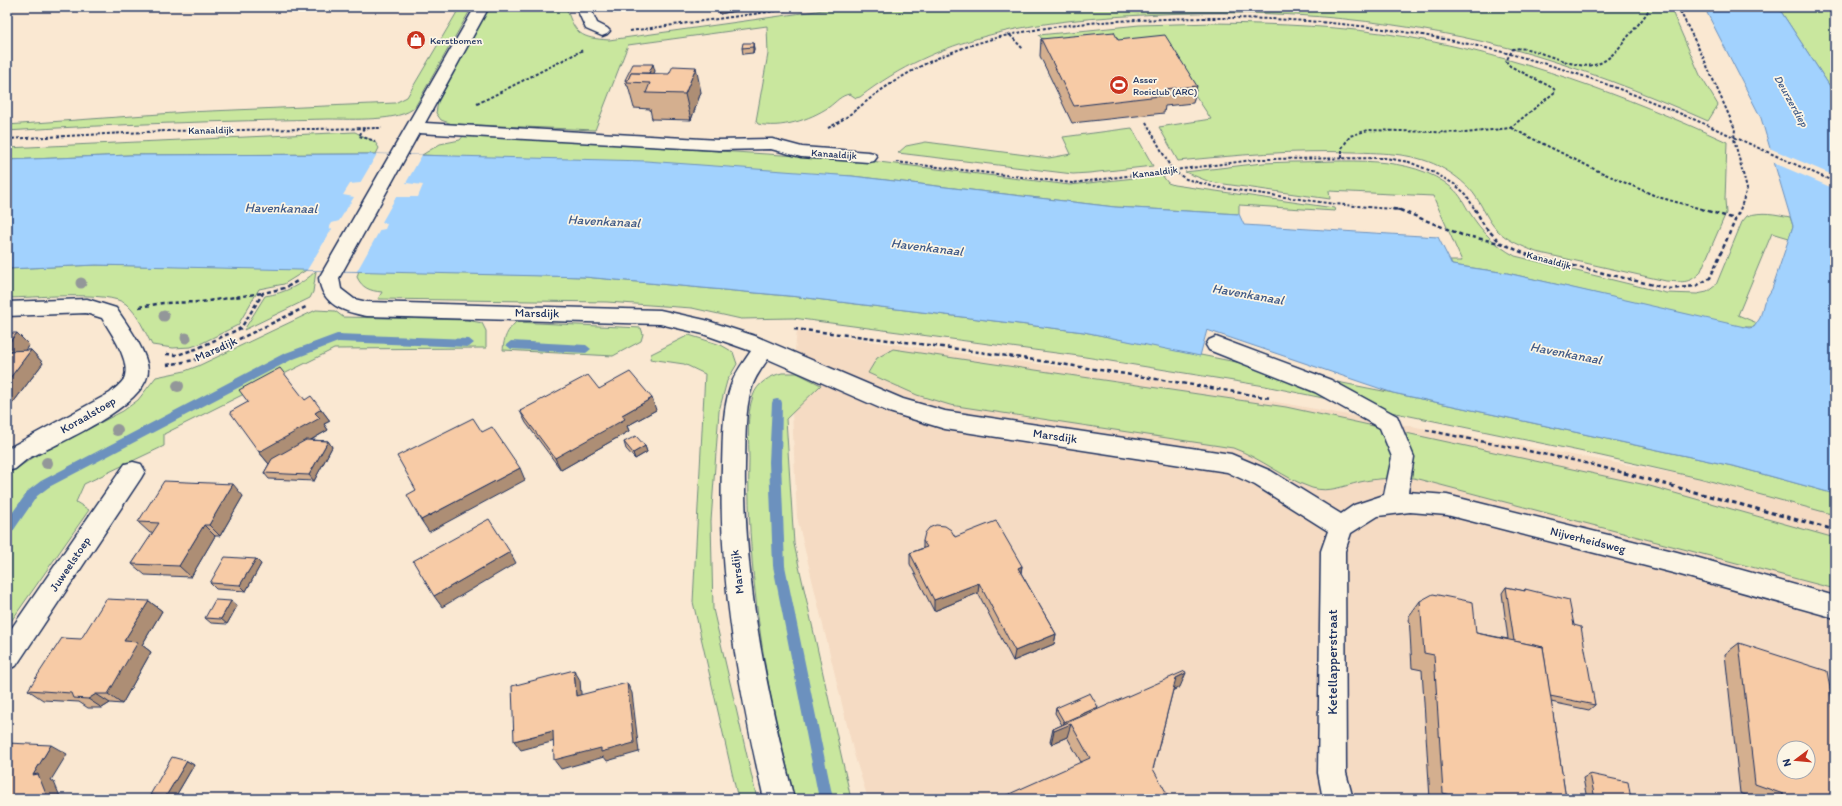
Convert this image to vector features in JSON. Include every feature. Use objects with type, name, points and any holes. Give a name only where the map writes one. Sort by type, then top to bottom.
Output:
[{"type":"street","points":[[333,294],[329,284],[329,278],[400,155],[482,7]]},
{"type":"street","points":[[583,7],[591,26],[609,32]]},
{"type":"street","points":[[414,128],[439,129]]},
{"type":"street","name":"Kanaaldijk","points":[[439,129],[522,132],[719,145],[772,144],[801,152],[868,157]]},
{"type":"street","name":"Marsdijk","points":[[333,294],[349,305],[367,309],[660,317],[705,326],[756,344],[897,406],[945,420],[1231,463],[1263,478],[1342,527]]},
{"type":"street","points":[[7,309],[87,306],[109,313],[122,332],[135,364]]},
{"type":"street","name":"Marsdijk","points":[[756,344],[741,387],[732,485],[733,544],[744,631],[762,729],[779,799]]},
{"type":"street","points":[[1216,345],[1323,386],[1389,422],[1403,457],[1394,502]]},
{"type":"street","name":"Koraalstoep","points":[[7,462],[19,453],[97,412],[118,399],[133,384],[135,364]]},
{"type":"street","name":"Juweelstoep","points":[[7,657],[132,472]]},
{"type":"street","name":"Nijverheidsweg","points":[[1342,527],[1357,515],[1372,508],[1394,502],[1422,501],[1447,505],[1677,563],[1835,607]]},
{"type":"street","name":"Ketellapperstraat","points":[[1338,799],[1332,773],[1333,551],[1342,527]]},
{"type":"path","points":[[439,129],[459,114],[609,32],[804,7]]},
{"type":"path","points":[[1342,158],[1342,148],[1350,136],[1368,130],[1465,133],[1510,128],[1555,92],[1554,89],[1549,86],[1510,66],[1506,61],[1509,54],[1516,47],[1578,65],[1590,67],[1599,65],[1609,59],[1648,12],[1650,7]]},
{"type":"path","name":"Kanaaldijk","points":[[868,157],[911,164],[1072,183],[1274,158],[1385,158],[1409,162],[1432,171],[1454,184],[1466,194],[1485,227],[1501,243],[1528,255],[1670,289],[1691,288],[1703,285],[1710,278],[1746,189],[1734,139],[1735,130],[1703,57],[1678,7]]},
{"type":"path","name":"Kanaaldijk","points":[[822,131],[850,116],[879,92],[934,59],[964,47],[1010,35],[1070,25],[1126,21],[1183,18],[1286,19],[1373,27],[1406,32],[1509,54],[1548,65],[1624,91],[1835,182]]},
{"type":"path","points":[[1010,35],[1023,48]]},
{"type":"path","points":[[1146,122],[1172,170],[1186,180],[1215,187],[1334,204],[1400,210],[1462,235],[1501,243]]},
{"type":"path","name":"Kanaaldijk","points":[[7,139],[165,131],[364,127],[414,128]]},
{"type":"path","points":[[364,127],[359,136],[373,140],[379,144]]},
{"type":"path","points":[[1510,128],[1596,170],[1658,197],[1735,219]]},
{"type":"path","points":[[109,313],[151,304],[201,302],[263,293],[285,288],[305,276]]},
{"type":"path","points":[[135,364],[153,354],[176,355],[186,352],[241,328],[263,293]]},
{"type":"path","name":"Marsdijk","points":[[135,364],[195,360],[333,294]]},
{"type":"path","points":[[756,344],[768,328],[810,330],[1074,365],[1273,398]]},
{"type":"path","points":[[1389,422],[1582,462],[1835,530]]},
{"type":"shaded area","points":[[797,331],[1154,380],[1835,502],[1835,799],[868,799],[854,754],[797,517],[791,391]]},
{"type":"green space","points":[[460,7],[472,7],[415,107],[408,112],[399,115],[375,119],[168,123],[7,131],[7,125],[188,112],[395,103],[407,97]]},
{"type":"green space","points":[[489,7],[566,7],[572,23],[580,33],[591,38],[609,40],[845,7],[1670,7],[1700,75],[1718,105],[1708,121],[1635,90],[1535,55],[1462,37],[1414,28],[1367,21],[1319,17],[1270,14],[1174,13],[1055,23],[1020,28],[986,36],[953,46],[921,59],[890,76],[860,97],[856,98],[850,94],[841,97],[829,107],[813,116],[785,124],[767,125],[758,124],[756,121],[768,54],[767,26],[628,45],[595,130],[452,124],[441,120],[436,113],[438,102]]},
{"type":"green space","points":[[1778,7],[1835,7],[1835,94]]},
{"type":"green space","points":[[1214,23],[1286,25],[1359,30],[1449,45],[1530,66],[1570,79],[1649,108],[1727,142],[1726,213],[1700,273],[1688,281],[1666,281],[1536,252],[1510,240],[1501,234],[1491,222],[1473,193],[1466,185],[1448,171],[1434,164],[1412,157],[1376,153],[1287,152],[1178,161],[1159,127],[1211,119],[1165,49],[1047,46],[1039,35],[1139,25]]},
{"type":"green space","points":[[1132,128],[1153,166],[1073,174],[898,153],[906,146],[926,142],[1049,158],[1071,154],[1063,137]]},
{"type":"green space","points":[[355,132],[375,142],[379,148],[376,154],[130,155],[7,160],[7,148]]},
{"type":"green space","points":[[464,135],[862,160],[1070,185],[1162,175],[1168,183],[1174,185],[1334,208],[1335,211],[1239,205],[1239,214],[1115,207],[852,176],[422,155],[440,144],[460,140]]},
{"type":"green space","points":[[1375,162],[1396,164],[1417,169],[1435,177],[1452,188],[1484,232],[1495,243],[1515,256],[1666,293],[1697,294],[1707,292],[1716,285],[1742,222],[1747,216],[1763,213],[1790,217],[1793,226],[1789,238],[1772,233],[1738,315],[1757,323],[1754,327],[1740,327],[1507,273],[1452,265],[1450,261],[1462,261],[1433,196],[1329,191],[1330,199],[1210,182],[1185,172],[1263,163]]},
{"type":"green space","points":[[96,265],[308,269],[284,284],[259,289],[238,325],[191,347],[173,348],[152,345],[134,313],[126,304],[117,300],[104,297],[87,296],[7,298],[7,269]]},
{"type":"green space","points":[[359,270],[584,277],[799,297],[1084,332],[1393,393],[1737,467],[1835,494],[1835,515],[1699,478],[1579,451],[1265,386],[1079,356],[793,318],[741,319],[692,308],[607,302],[378,299],[382,292],[370,290],[361,284],[357,277]]},
{"type":"green space","points":[[316,271],[313,292],[310,298],[244,330],[265,296],[292,288]]},
{"type":"green space","points":[[316,310],[335,311],[343,317],[467,320],[482,323],[486,331],[486,348],[334,349],[164,434],[164,446],[84,484],[76,502],[89,510],[7,627],[7,475],[34,457],[123,411],[138,400],[156,377],[185,371],[198,366]]},
{"type":"green space","points":[[516,322],[641,328],[643,334],[641,341],[613,356],[503,350],[506,334]]},
{"type":"green space","points":[[689,335],[721,345],[733,352],[737,364],[727,381],[719,411],[711,521],[713,609],[757,799],[738,799],[693,602],[705,374],[684,364],[650,359],[651,354]]},
{"type":"green space","points":[[893,349],[1286,407],[1646,485],[1835,538],[1835,589],[1414,478],[1373,480],[1324,490],[1312,488],[1302,484],[1253,457],[1233,448],[950,405],[917,395],[868,373],[877,358]]},
{"type":"green space","points":[[782,373],[797,373],[821,385],[786,419],[794,544],[851,799],[795,799],[775,719],[765,664],[757,606],[749,518],[749,412],[753,396],[758,387],[769,378]]},
{"type":"water","points":[[1704,7],[1778,7],[1835,94],[1835,494],[1737,467],[1393,393],[1207,330],[1200,356],[1084,332],[799,297],[584,277],[96,265],[7,269],[7,160],[130,155],[376,154],[646,161],[852,176],[1115,207],[1239,214],[1244,225],[1438,237],[1452,265],[1507,273],[1749,328],[1754,327],[1760,318],[1764,302],[1772,289],[1793,226],[1761,118]]},
{"type":"pier","points":[[1767,147],[1835,176],[1835,189],[1772,162]]},
{"type":"pier","points":[[377,154],[422,155],[406,183],[423,185],[418,197],[396,197],[382,222],[387,224],[385,229],[380,230],[357,271],[307,270],[332,229],[329,228],[332,223],[339,221],[354,197],[343,195],[350,184],[360,183]]},
{"type":"building","points":[[1114,32],[1118,40],[1165,35],[1197,86],[1164,89],[1168,95],[1074,106],[1041,39]]},
{"type":"building","points":[[743,43],[753,43],[753,47],[742,48]]},
{"type":"building","points":[[633,64],[653,64],[649,73],[631,73],[628,80],[625,80]]},
{"type":"building","points":[[673,66],[696,67],[685,94],[646,93],[650,83],[627,82],[631,73],[669,74]]},
{"type":"building","points":[[7,333],[17,333],[7,345]]},
{"type":"building","points":[[31,350],[7,382],[7,351]]},
{"type":"building","points":[[280,368],[305,400],[311,396],[321,409],[315,413],[320,418],[259,452],[230,412],[248,402],[239,390]]},
{"type":"building","points":[[630,372],[652,398],[622,415],[625,419],[555,458],[520,411],[588,375],[599,389]]},
{"type":"building","points":[[473,418],[482,432],[492,427],[520,468],[421,520],[407,495],[416,490],[397,456]]},
{"type":"building","points":[[636,436],[645,446],[633,453],[624,442]]},
{"type":"building","points":[[306,440],[328,441],[309,475],[264,473],[272,459]]},
{"type":"building","points":[[164,481],[233,484],[209,525],[204,525],[179,566],[132,564],[159,523],[138,522]]},
{"type":"building","points":[[489,519],[510,552],[434,596],[413,561]]},
{"type":"building","points":[[996,521],[1022,566],[1018,568],[1056,634],[1015,651],[979,583],[934,600],[910,553],[927,547],[923,541],[925,533],[929,528],[936,525],[945,526],[951,530],[955,537]]},
{"type":"building","points":[[225,557],[256,559],[240,585],[210,583]]},
{"type":"building","points":[[1506,587],[1525,591],[1525,589],[1569,600],[1574,625],[1581,627],[1595,705],[1550,696],[1543,647],[1514,641]]},
{"type":"building","points":[[1433,594],[1473,602],[1476,633],[1543,647],[1566,799],[1468,799],[1443,793],[1434,655],[1424,653],[1420,601]]},
{"type":"building","points":[[106,599],[149,601],[124,641],[138,642],[108,694],[96,694],[88,699],[73,698],[71,693],[28,690],[62,638],[81,639]]},
{"type":"building","points":[[215,600],[231,601],[221,619],[205,618]]},
{"type":"building","points":[[1739,643],[1827,671],[1835,717],[1835,799],[1784,799],[1783,794],[1755,784]]},
{"type":"building","points":[[574,670],[576,696],[627,683],[634,743],[601,752],[601,748],[554,760],[553,731],[514,741],[512,686]]},
{"type":"building","points":[[1185,671],[1186,673],[1176,678],[1153,769],[1170,799],[998,799],[1090,758],[1071,724],[1054,731],[1053,729]]},
{"type":"building","points":[[1090,693],[1098,707],[1064,722],[1056,708]]},
{"type":"building","points":[[7,743],[51,745],[33,775],[38,774],[48,799],[7,799]]},
{"type":"building","points":[[172,757],[187,761],[166,796],[150,795]]},
{"type":"building","points":[[1590,774],[1628,782],[1631,799],[1595,799]]},
{"type":"waterway","points":[[7,530],[33,493],[45,484],[287,357],[337,338],[469,343]]},
{"type":"waterway","points":[[511,345],[586,349]]},
{"type":"waterway","points":[[777,403],[775,462],[779,566],[820,776],[826,799]]},
{"type":"place","name":"Kerstbomen","points":[[416,40]]},
{"type":"place","name":"Asser Roeiclub (ARC)","points":[[1119,85]]},
{"type":"water label","name":"Deurzerdiep","points":[[1791,101]]},
{"type":"water label","name":"Havenkanaal","points":[[281,208]]},
{"type":"water label","name":"Havenkanaal","points":[[604,221]]},
{"type":"water label","name":"Havenkanaal","points":[[927,247]]},
{"type":"water label","name":"Havenkanaal","points":[[1248,294]]},
{"type":"water label","name":"Havenkanaal","points":[[1566,353]]}]
